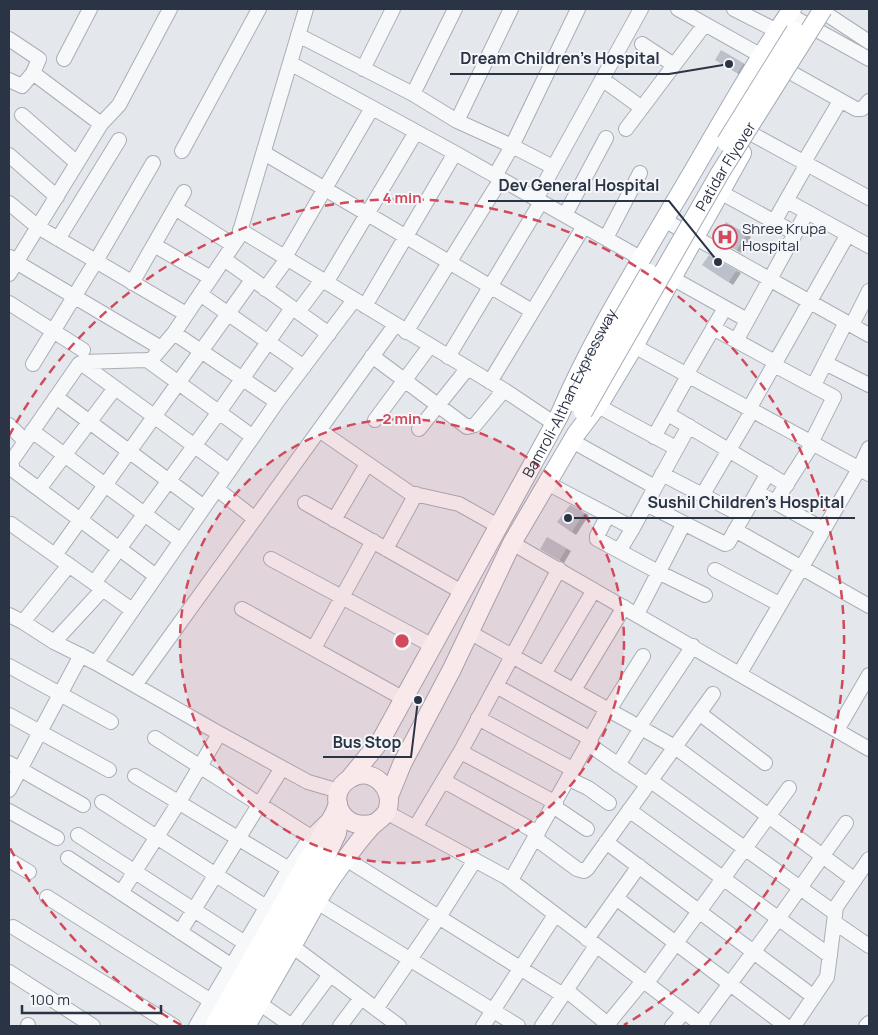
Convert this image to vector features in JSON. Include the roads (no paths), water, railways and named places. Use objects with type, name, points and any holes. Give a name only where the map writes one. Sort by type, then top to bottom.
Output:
[{"type":"main road","name":"Patidar Flyover","points":[[549,480],[574,437],[585,406],[748,105],[809,9]]},
{"type":"main road","name":"Bamroli-Althan Expressway","points":[[585,406],[634,346],[788,72],[819,31],[826,10]]},
{"type":"main road","name":"Patidar Flyover","points":[[557,420],[585,406],[716,180],[826,10]]},
{"type":"main road","name":"Bamroli-Althan Expressway","points":[[344,795],[381,740],[404,699],[557,420],[575,378],[664,220],[761,55],[790,11]]},
{"type":"main road","points":[[214,1026],[344,795],[387,747],[528,485],[531,466]]},
{"type":"main road","points":[[246,1026],[317,902],[380,808],[452,669],[512,543],[549,480]]},
{"type":"main road","points":[[315,880],[346,841],[380,808],[396,751],[433,685],[506,536],[534,492],[549,480]]},
{"type":"main road","points":[[230,1026],[315,880],[337,833],[344,795],[374,776],[380,808]]},
{"type":"main road","points":[[344,795],[345,818],[359,826],[380,808]]},
{"type":"street","points":[[64,59],[90,9]]},
{"type":"street","points":[[161,348],[74,296],[11,264],[38,227],[101,124],[120,105],[170,9]]},
{"type":"street","points":[[182,151],[259,9]]},
{"type":"street","points":[[82,357],[152,359],[174,333],[224,259],[240,230],[306,9]]},
{"type":"street","points":[[363,69],[393,9]]},
{"type":"street","points":[[412,94],[455,9]]},
{"type":"street","points":[[457,121],[511,9]]},
{"type":"street","points":[[134,685],[372,356],[401,328],[449,263],[498,177],[578,9]]},
{"type":"street","points":[[448,357],[539,200],[554,167],[641,9]]},
{"type":"street","points":[[678,9],[859,110],[864,108],[869,101]]},
{"type":"street","points":[[734,9],[777,30],[806,48]]},
{"type":"street","points":[[826,10],[869,42]]},
{"type":"street","points":[[790,11],[819,31],[869,59]]},
{"type":"street","points":[[626,129],[705,24]]},
{"type":"street","points":[[298,35],[412,94],[457,121],[554,167]]},
{"type":"street","points":[[9,39],[39,59],[33,73],[22,86],[9,80]]},
{"type":"street","points":[[642,44],[674,65]]},
{"type":"street","points":[[290,63],[455,153],[642,259]]},
{"type":"street","points":[[33,73],[101,124]]},
{"type":"street","points":[[602,79],[642,108]]},
{"type":"street","points":[[774,222],[840,100]]},
{"type":"street","points":[[265,289],[286,258],[372,108]]},
{"type":"street","points":[[22,115],[77,164]]},
{"type":"street","points":[[54,642],[98,586],[119,548],[195,446],[268,342],[295,310],[324,281],[416,132]]},
{"type":"street","points":[[752,134],[869,198]]},
{"type":"street","points":[[565,215],[606,138]]},
{"type":"street","points":[[58,239],[120,140]]},
{"type":"street","points":[[264,153],[532,311]]},
{"type":"street","points":[[96,663],[277,402],[329,334],[359,303],[405,237],[455,153]]},
{"type":"street","points":[[9,155],[56,197]]},
{"type":"street","points":[[33,364],[153,163]]},
{"type":"street","points":[[606,238],[640,174]]},
{"type":"street","points":[[132,283],[184,192]]},
{"type":"street","points":[[720,192],[795,233]]},
{"type":"street","points":[[786,201],[869,246]]},
{"type":"street","points":[[9,203],[38,227],[186,314]]},
{"type":"street","points":[[175,208],[233,245]]},
{"type":"street","points":[[736,341],[807,212]]},
{"type":"street","points":[[664,220],[869,334]]},
{"type":"street","points":[[490,382],[584,226]]},
{"type":"street","points":[[240,230],[467,369],[557,420]]},
{"type":"street","points":[[703,494],[729,450],[774,363],[848,234]]},
{"type":"street","points":[[154,245],[211,278]]},
{"type":"street","points":[[224,259],[329,334]]},
{"type":"street","points":[[672,278],[747,320]]},
{"type":"street","points":[[55,554],[252,280]]},
{"type":"street","points":[[814,385],[869,291]]},
{"type":"street","points":[[200,294],[304,367]]},
{"type":"street","points":[[9,303],[53,331],[115,388],[229,471]]},
{"type":"street","points":[[654,437],[725,308]]},
{"type":"street","points":[[713,328],[833,395],[834,399],[812,443],[776,501]]},
{"type":"street","points":[[174,333],[277,402]]},
{"type":"street","points":[[375,420],[430,346]]},
{"type":"street","points":[[634,346],[864,471]]},
{"type":"street","points":[[372,356],[463,426],[475,424],[504,390]]},
{"type":"street","points":[[82,357],[11,462],[12,470],[156,576]]},
{"type":"street","points":[[147,360],[253,437]]},
{"type":"street","points":[[825,364],[869,385]]},
{"type":"street","points":[[419,429],[467,369]]},
{"type":"street","points":[[39,489],[115,388]]},
{"type":"street","points":[[56,397],[204,506]]},
{"type":"street","points":[[585,406],[676,448]]},
{"type":"street","points":[[668,414],[787,485]]},
{"type":"street","points":[[9,425],[65,455],[181,541]]},
{"type":"street","points":[[619,551],[689,426]]},
{"type":"street","points":[[319,430],[404,489],[416,494],[459,504],[498,526]]},
{"type":"street","points":[[574,437],[655,488]]},
{"type":"street","points":[[740,672],[824,529],[864,471],[869,448]]},
{"type":"street","points":[[334,520],[367,464]]},
{"type":"street","points":[[646,504],[725,544],[728,543],[768,473]]},
{"type":"street","points":[[662,474],[743,516]]},
{"type":"street","points":[[549,480],[633,528]]},
{"type":"street","points":[[216,489],[255,518]]},
{"type":"street","points":[[757,492],[824,529]]},
{"type":"street","points":[[386,549],[416,494]]},
{"type":"street","points":[[305,503],[462,592]]},
{"type":"street","points":[[608,515],[596,536],[597,539],[705,595]]},
{"type":"street","points":[[637,614],[684,523]]},
{"type":"street","points":[[11,524],[132,610]]},
{"type":"street","points":[[735,530],[869,606]]},
{"type":"street","points":[[314,648],[373,541]]},
{"type":"street","points":[[512,543],[740,672],[869,749]]},
{"type":"street","points":[[271,559],[433,646]]},
{"type":"street","points":[[23,622],[69,565]]},
{"type":"street","points":[[415,828],[461,752],[559,569]]},
{"type":"street","points":[[715,570],[779,604]]},
{"type":"street","points":[[544,674],[594,590]]},
{"type":"street","points":[[574,690],[624,607]]},
{"type":"street","points":[[242,609],[404,699]]},
{"type":"street","points":[[9,615],[54,642],[96,663],[219,734],[308,782],[344,795],[311,836],[266,907],[246,944],[196,1026]]},
{"type":"street","points":[[469,632],[675,747],[823,857],[861,879]]},
{"type":"street","points":[[618,765],[640,727],[694,646]]},
{"type":"street","points":[[9,790],[14,766],[40,731],[81,655]]},
{"type":"street","points":[[510,880],[555,805],[608,710],[643,656]]},
{"type":"street","points":[[9,666],[111,722]]},
{"type":"street","points":[[837,730],[869,675]]},
{"type":"street","points":[[496,686],[589,742],[618,765],[649,783],[745,848],[800,888],[869,946]]},
{"type":"street","points":[[444,781],[537,836],[580,871],[587,869],[713,694]]},
{"type":"street","points":[[699,713],[764,762]]},
{"type":"street","points":[[9,714],[109,770]]},
{"type":"street","points":[[478,718],[571,774],[609,803]]},
{"type":"street","points":[[121,893],[179,802],[219,734]]},
{"type":"street","points":[[155,738],[311,836]]},
{"type":"street","points":[[461,752],[555,805],[587,829]]},
{"type":"street","points":[[14,766],[83,805]]},
{"type":"street","points":[[180,932],[282,768]]},
{"type":"street","points":[[135,776],[290,869]]},
{"type":"street","points":[[346,859],[520,968],[564,993],[608,1026],[676,942],[789,788]]},
{"type":"street","points":[[102,802],[266,907]]},
{"type":"street","points":[[380,808],[510,880],[702,1025],[846,823]]},
{"type":"street","points":[[629,810],[830,956]]},
{"type":"street","points":[[9,811],[57,838]]},
{"type":"street","points":[[78,835],[246,944]]},
{"type":"street","points":[[606,842],[814,997]]},
{"type":"street","points":[[68,858],[232,966]]},
{"type":"street","points":[[616,898],[730,984],[795,1025],[827,977],[836,907],[861,879],[869,859]]},
{"type":"street","points":[[9,860],[29,872]]},
{"type":"street","points":[[376,1009],[439,917],[474,860]]},
{"type":"street","points":[[542,1026],[564,993],[616,898],[639,866]]},
{"type":"street","points":[[47,897],[211,1001]]},
{"type":"street","points":[[317,902],[518,1026]]},
{"type":"street","points":[[483,1026],[555,915]]},
{"type":"street","points":[[13,927],[174,1026]]},
{"type":"street","points":[[292,946],[376,1009],[392,1024]]},
{"type":"street","points":[[9,972],[93,1026]]},
{"type":"street","points":[[259,1003],[292,1026],[330,975]]},
{"type":"street","points":[[340,1026],[361,998]]},
{"type":"street","points":[[672,1026],[684,1012]]},
{"type":"street","points":[[866,1026],[869,1023]]},
{"type":"place","name":"Dream Children's Hospital","points":[[729,64]]},
{"type":"place","name":"Shree Krupa Hospital","points":[[725,237]]},
{"type":"place","name":"Dev General Hospital","points":[[718,262]]},
{"type":"place","name":"Sushil Children's Hospital","points":[[568,518]]},
{"type":"place","name":"Bus Stop","points":[[418,700]]}]
